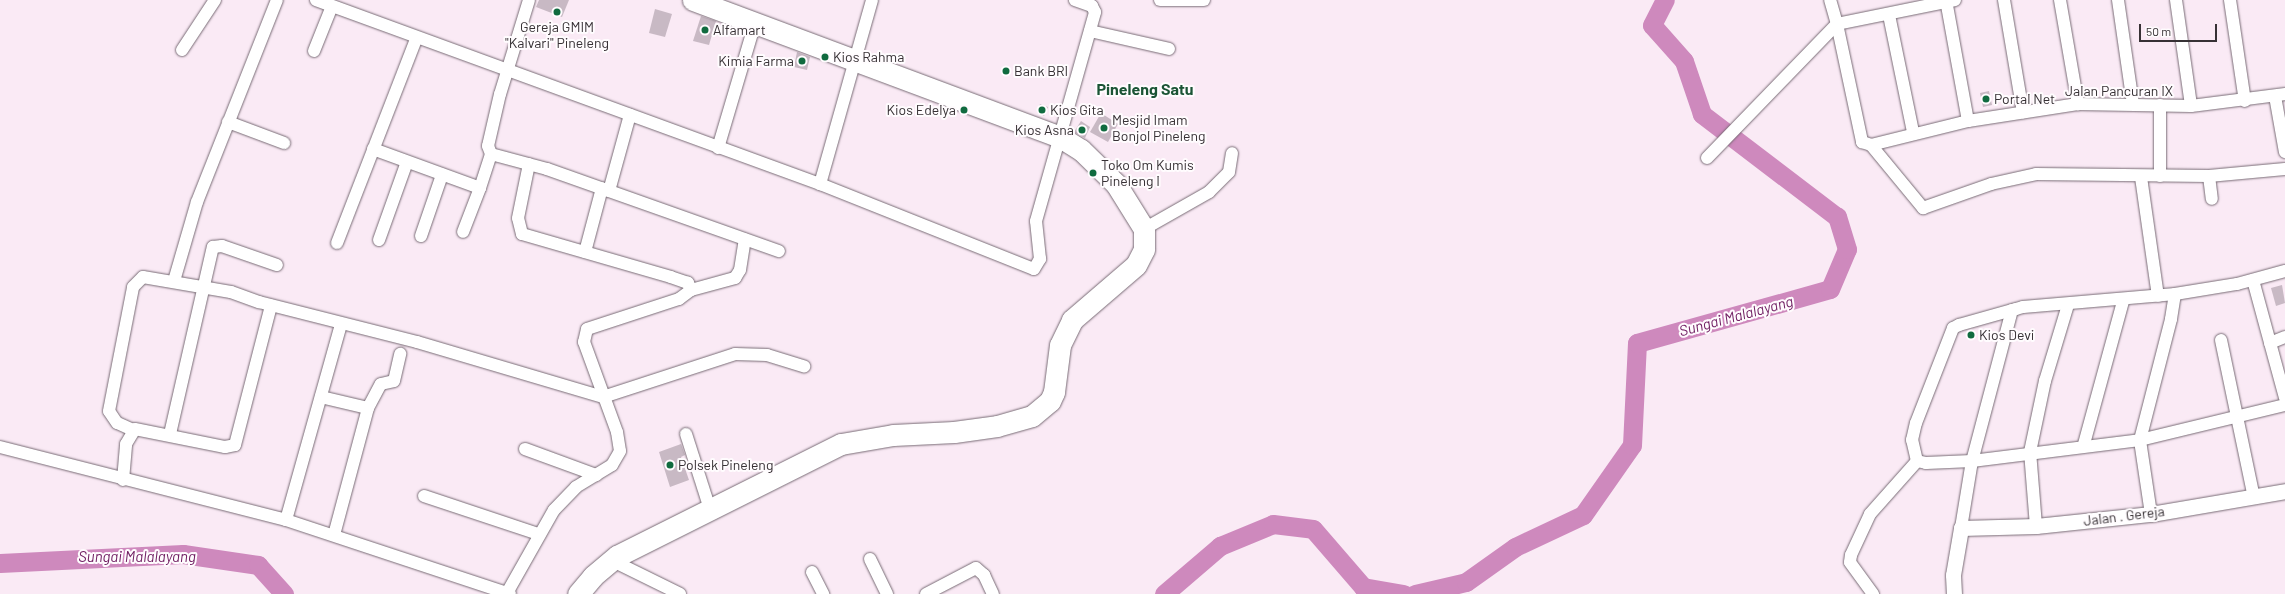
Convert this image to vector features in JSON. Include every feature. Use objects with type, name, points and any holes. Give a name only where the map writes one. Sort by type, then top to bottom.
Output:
[{"type":"highway","points":[[578,594],[612,560],[710,509],[848,442],[894,435],[954,432],[1002,425],[1037,413],[1054,392],[1060,345],[1072,320],[1136,265],[1144,249],[1144,229],[1127,200],[1102,168],[1060,137],[693,0]]},
{"type":"street","points":[[182,50],[215,0]]},
{"type":"street","points":[[174,281],[197,202],[277,0]]},
{"type":"street","points":[[316,0],[416,39],[508,70],[820,184],[1034,269],[1040,259],[1035,227],[1095,12],[1088,2],[1075,0]]},
{"type":"street","points":[[463,232],[491,154],[489,143],[508,70],[529,0]]},
{"type":"street","points":[[820,184],[872,0]]},
{"type":"street","points":[[1160,0],[1204,0]]},
{"type":"street","points":[[1830,0],[1837,24],[1862,142],[1871,145],[1923,208],[1991,184],[2033,174],[2141,177],[2209,176],[2285,169]]},
{"type":"street","points":[[1707,158],[1837,24],[1889,15],[1949,0],[1968,121]]},
{"type":"street","points":[[2004,0],[2023,112]]},
{"type":"street","points":[[2060,0],[2078,104]]},
{"type":"street","points":[[2118,0],[2133,104]]},
{"type":"street","points":[[2176,0],[2191,106]]},
{"type":"street","points":[[2230,0],[2245,101]]},
{"type":"street","points":[[314,52],[332,6]]},
{"type":"street","points":[[1889,15],[1913,132]]},
{"type":"street","points":[[718,148],[755,23]]},
{"type":"street","points":[[1090,31],[1169,49]]},
{"type":"street","points":[[337,243],[416,39]]},
{"type":"street","points":[[2280,95],[2285,152]]},
{"type":"street","name":"Jalan Pancuran IX","points":[[1871,145],[1913,132],[1968,121],[2078,104],[2191,106],[2245,101],[2280,95]]},
{"type":"street","points":[[2160,105],[2160,176]]},
{"type":"street","points":[[585,252],[630,115]]},
{"type":"street","points":[[228,122],[284,142]]},
{"type":"street","points":[[373,149],[480,188]]},
{"type":"street","points":[[1144,229],[1209,192],[1229,172],[1232,153]]},
{"type":"street","points":[[491,154],[529,164],[779,251]]},
{"type":"street","points":[[379,240],[407,162]]},
{"type":"street","points":[[529,164],[518,218],[522,234],[683,281],[691,290]]},
{"type":"street","points":[[421,236],[442,175]]},
{"type":"street","points":[[2209,176],[2212,199]]},
{"type":"street","points":[[2141,177],[2158,296]]},
{"type":"street","points":[[0,447],[123,480],[286,520],[508,594],[538,534],[565,497],[612,465],[620,451],[617,432],[584,342],[586,329],[679,299],[691,290],[735,278],[740,270],[745,240]]},
{"type":"street","points":[[170,434],[213,247],[217,246],[278,265]]},
{"type":"street","points":[[1917,461],[1912,440],[1916,423],[1951,331],[1959,325],[2012,310],[2123,301],[2175,294],[2253,280],[2285,271]]},
{"type":"street","points":[[271,306],[235,445],[225,447],[141,428],[133,430],[113,421],[109,411],[133,287],[143,277],[204,285],[271,306],[416,342],[603,397],[735,354],[767,355],[804,366]]},
{"type":"street","points":[[2253,280],[2285,398]]},
{"type":"street","points":[[2151,514],[2140,440],[2172,319],[2175,294]]},
{"type":"street","points":[[2084,444],[2123,301]]},
{"type":"street","points":[[2036,526],[2030,452],[2045,381],[2068,305]]},
{"type":"street","points":[[1954,594],[1953,575],[1972,461],[2012,310]]},
{"type":"street","points":[[286,520],[341,324]]},
{"type":"street","points":[[2270,343],[2285,337]]},
{"type":"street","points":[[2221,340],[2254,498]]},
{"type":"street","points":[[334,535],[368,408],[381,384],[394,381],[400,354]]},
{"type":"street","points":[[321,397],[368,408]]},
{"type":"street","points":[[1917,461],[1926,463],[1972,461],[2084,444],[2140,440],[2285,406]]},
{"type":"street","points":[[123,480],[125,451],[133,430]]},
{"type":"street","points":[[686,434],[710,509]]},
{"type":"street","points":[[525,449],[596,475]]},
{"type":"street","points":[[1873,594],[1850,562],[1851,555],[1870,514],[1917,461]]},
{"type":"street","name":"Jalan . Gereja","points":[[1961,528],[2036,526],[2151,514],[2254,498],[2285,491]]},
{"type":"street","points":[[424,496],[538,534]]},
{"type":"street","points":[[870,559],[887,594]]},
{"type":"street","points":[[612,560],[680,594]]},
{"type":"street","points":[[926,594],[976,568],[984,575],[993,594]]},
{"type":"street","points":[[812,572],[823,594]]},
{"type":"building","name":"Gereja GMIM \"Kalvari\" Pineleng","points":[[539,0],[569,0],[562,17],[536,7]]},
{"type":"building","points":[[655,9],[672,14],[665,37],[649,33]]},
{"type":"building","name":"Alfamart","points":[[701,16],[716,21],[709,45],[693,41]]},
{"type":"building","name":"Kimia Farma","points":[[797,52],[810,57],[807,70],[794,67]]},
{"type":"building","name":"Portal Net","points":[[1989,91],[1992,105],[1983,107],[1980,93]]},
{"type":"building","name":"Kios Gita","points":[[1040,104],[1048,107],[1044,116],[1037,112]]},
{"type":"building","name":"Mesjid Imam Bonjol Pineleng","points":[[1101,113],[1118,124],[1108,142],[1090,132]]},
{"type":"building","name":"Kios Asna","points":[[1081,121],[1090,127],[1085,138],[1074,132]]},
{"type":"building","points":[[2282,285],[2285,303],[2276,306],[2271,288]]},
{"type":"building","name":"Polsek Pineleng","points":[[681,444],[685,455],[681,457],[689,480],[670,487],[659,452]]},
{"type":"waterway","name":"Sungai Malalayang","points":[[1415,594],[1466,582],[1515,547],[1583,515],[1632,445],[1637,343],[1830,289],[1847,249],[1837,217],[1702,114],[1684,61],[1652,25],[1665,0]]},
{"type":"waterway","name":"Sungai Malalayang","points":[[1164,594],[1220,546],[1273,524],[1313,529],[1363,587],[1403,594]]},
{"type":"waterway","name":"Sungai Malalayang","points":[[0,563],[183,554],[258,565],[284,594]]},
{"type":"place","name":"Gereja GMIM \"Kalvari\" Pineleng","points":[[557,12]]},
{"type":"place","name":"Alfamart","points":[[705,30]]},
{"type":"place","name":"Kios Rahma","points":[[825,57]]},
{"type":"place","name":"Kimia Farma","points":[[802,61]]},
{"type":"place","name":"Bank BRI","points":[[1006,71]]},
{"type":"place","name":"Portal Net","points":[[1986,99]]},
{"type":"place","name":"Kios Edelya","points":[[964,110]]},
{"type":"place","name":"Kios Gita","points":[[1042,110]]},
{"type":"place","name":"Mesjid Imam Bonjol Pineleng","points":[[1104,128]]},
{"type":"place","name":"Kios Asna","points":[[1082,130]]},
{"type":"place","name":"Toko Om Kumis Pineleng I","points":[[1093,173]]},
{"type":"place","name":"Kios Devi","points":[[1971,335]]},
{"type":"place","name":"Polsek Pineleng","points":[[670,465]]},
{"type":"district","name":"Pineleng Satu","points":[[1145,89]]}]
